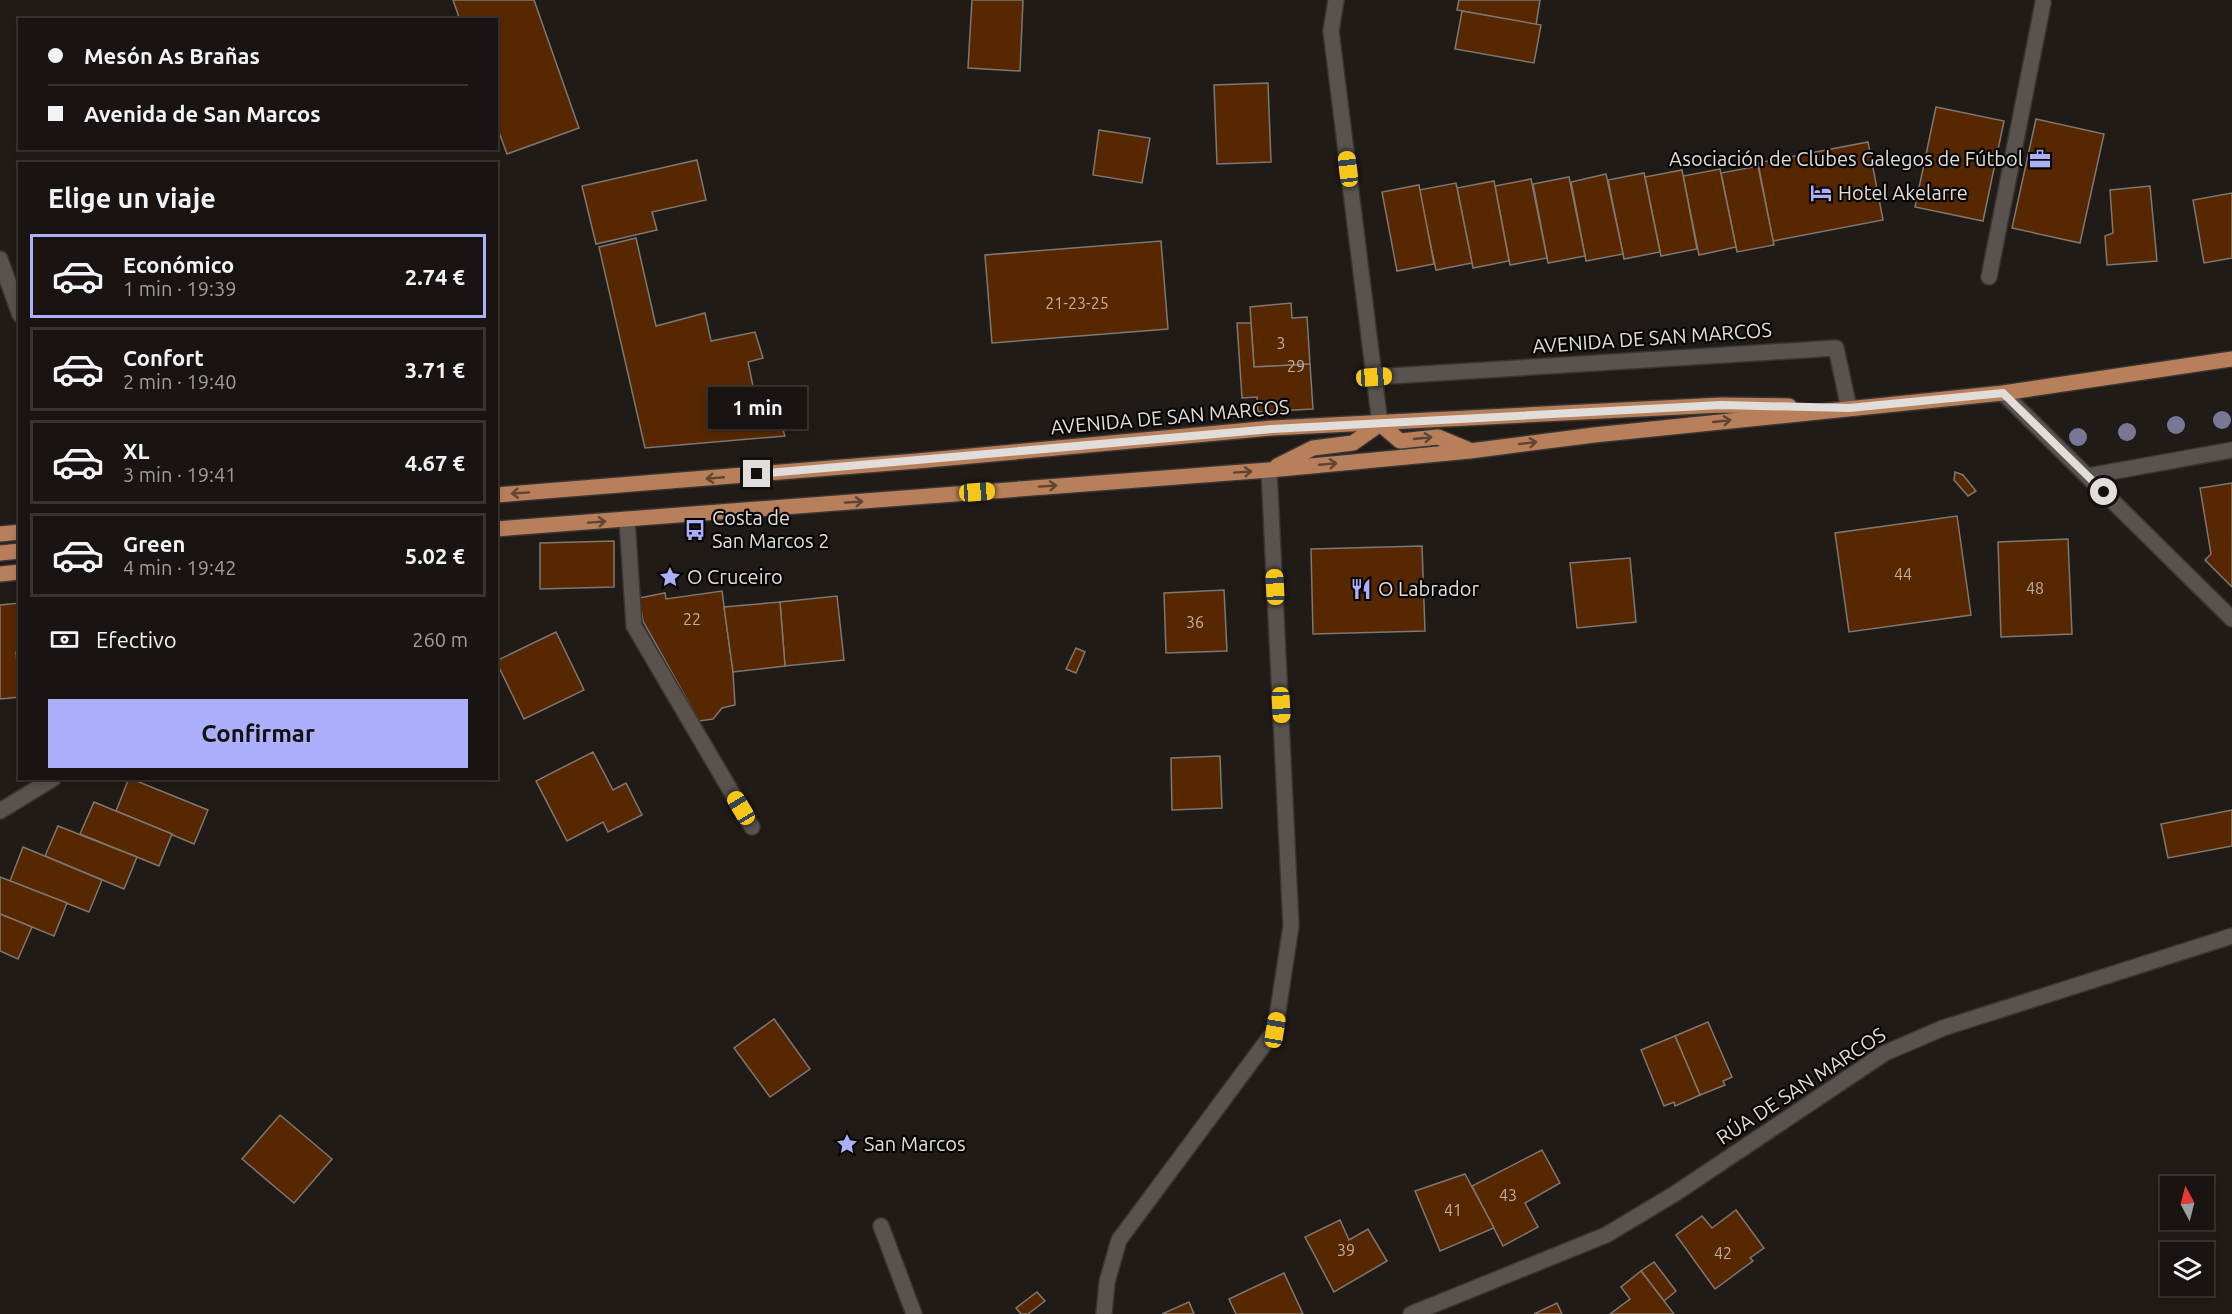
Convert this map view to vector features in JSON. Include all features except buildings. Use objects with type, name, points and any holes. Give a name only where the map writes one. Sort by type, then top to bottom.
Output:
[{"type":"main road","name":"AVENIDA DE SAN MARCOS","points":[[498,529],[1269,470],[1470,451],[2003,393],[2232,359]]},
{"type":"main road","name":"AVENIDA DE SAN MARCOS","points":[[498,495],[1272,429],[1721,405],[1849,408]]},
{"type":"main road","points":[[1269,470],[1313,448],[1353,443],[1380,424],[1400,441],[1438,436],[1470,451]]},
{"type":"main road","points":[[0,534],[18,532]]},
{"type":"main road","points":[[0,553],[18,551]]},
{"type":"main road","points":[[0,574],[18,572]]},
{"type":"street","points":[[1336,0],[1331,31],[1380,424]]},
{"type":"street","points":[[1989,277],[2043,3]]},
{"type":"street","points":[[0,259],[18,309]]},
{"type":"street","name":"AVENIDA DE SAN MARCOS","points":[[1374,377],[1836,348],[1849,408]]},
{"type":"street","points":[[2003,393],[2232,619]]},
{"type":"street","points":[[2088,476],[2232,450]]},
{"type":"street","points":[[1104,1314],[1107,1282],[1119,1240],[1275,1030],[1291,926],[1269,470]]},
{"type":"street","points":[[627,519],[634,626],[752,827]]},
{"type":"street","points":[[0,811],[51,780]]},
{"type":"street","name":"RÚA DE SAN MARCOS","points":[[1412,1314],[1606,1235],[1676,1193],[1885,1053],[1913,1039],[2232,936]]},
{"type":"street","points":[[881,1226],[914,1314]]},
{"type":"place","name":"Asociación de Clubes Galegos de Fútbol","points":[[2040,159]]},
{"type":"place","name":"Hotel Akelarre","points":[[1821,193]]},
{"type":"place","name":"Costa de San Marcos 2","points":[[695,530]]},
{"type":"place","name":"O Cruceiro","points":[[670,577]]},
{"type":"place","name":"O Labrador","points":[[1361,589]]},
{"type":"place","name":"San Marcos","points":[[847,1144]]},
{"type":"route","points":[[757,474],[1272,429],[1721,405],[1849,408],[2003,393],[2104,492]]}]
